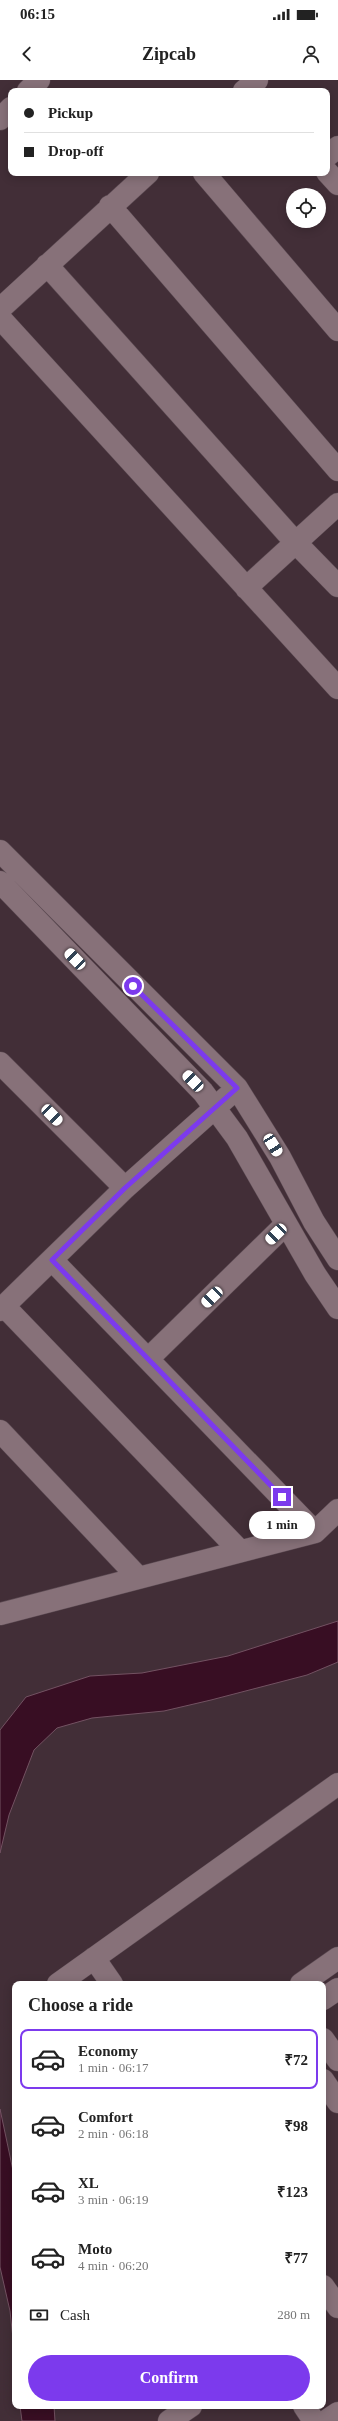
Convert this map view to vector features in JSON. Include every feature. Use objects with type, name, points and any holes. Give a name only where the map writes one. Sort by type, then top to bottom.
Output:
[{"type":"street","points":[[31,88],[39,80]]},
{"type":"street","points":[[0,118],[8,111]]},
{"type":"street","points":[[330,154],[338,147]]},
{"type":"street","points":[[330,175],[338,184]]},
{"type":"street","points":[[0,309],[110,206],[145,176]]},
{"type":"street","points":[[207,176],[338,330]]},
{"type":"street","points":[[110,206],[338,470]]},
{"type":"street","points":[[47,265],[296,543],[338,586]]},
{"type":"street","points":[[0,318],[338,688]]},
{"type":"street","points":[[246,588],[338,504]]},
{"type":"street","points":[[0,850],[237,1088],[280,1157],[314,1222],[338,1260]]},
{"type":"street","points":[[0,882],[204,1092],[237,1138],[315,1274],[338,1308]]},
{"type":"street","points":[[0,1063],[125,1188]]},
{"type":"street","points":[[237,1088],[125,1188],[2,1308],[240,1551]]},
{"type":"street","points":[[148,1359],[286,1224]]},
{"type":"street","points":[[52,1260],[315,1532]]},
{"type":"street","points":[[0,1431],[138,1577]]},
{"type":"street","points":[[0,1614],[315,1532],[338,1510]]},
{"type":"street","points":[[62,1981],[338,1784]]},
{"type":"street","points":[[94,1958],[110,1981]]},
{"type":"street","points":[[304,1981],[338,1958]]},
{"type":"street","points":[[326,1997],[338,1989]]},
{"type":"street","points":[[326,2043],[338,2060]]},
{"type":"street","points":[[326,2084],[338,2102]]},
{"type":"street","points":[[326,2290],[338,2307]]},
{"type":"street","points":[[169,2421],[173,2409]]},
{"type":"street","points":[[169,2421],[187,2409]]},
{"type":"street","points":[[306,2409],[314,2421]]},
{"type":"street","points":[[326,2421],[338,2413]]},
{"type":"shaded area","points":[[338,1621],[338,1662],[307,1675],[164,1711],[92,1718],[57,1728],[34,1750],[9,1815],[0,1853],[0,1730],[26,1697],[90,1676],[142,1673],[228,1656]]},
{"type":"shaded area","points":[[0,2109],[12,2166],[12,2329],[10,2311],[0,2267]]},
{"type":"shaded area","points":[[20,2409],[54,2409],[55,2421],[22,2421]]},
{"type":"route","points":[[133,986],[237,1088],[125,1188],[52,1260],[282,1497]]}]
